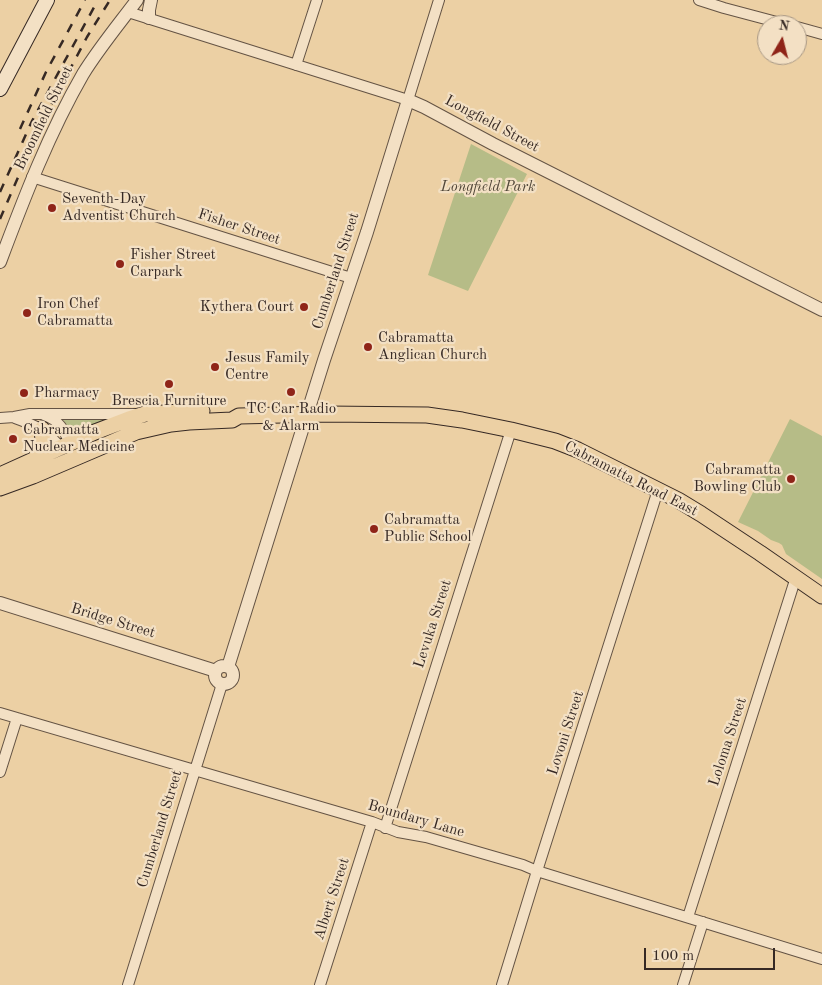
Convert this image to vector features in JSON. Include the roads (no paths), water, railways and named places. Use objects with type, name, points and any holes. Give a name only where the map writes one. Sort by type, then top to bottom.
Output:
[{"type":"main road","points":[[0,89],[47,0]]},
{"type":"main road","name":"Cabramatta Road East","points":[[0,488],[68,452],[108,427],[145,414],[231,411],[239,416]]},
{"type":"main road","name":"Cabramatta Road East","points":[[0,475],[35,459],[171,424],[232,420],[239,416],[308,414],[427,415],[462,420],[555,441],[578,450],[701,514],[822,596]]},
{"type":"main road","points":[[35,459],[43,442],[42,422]]},
{"type":"street","name":"Broomfield Street","points":[[0,262],[32,177],[60,118],[84,73],[137,0]]},
{"type":"street","points":[[149,18],[151,0]]},
{"type":"street","points":[[296,66],[317,0]]},
{"type":"street","name":"Cumberland Street","points":[[222,669],[308,414],[439,0]]},
{"type":"street","points":[[699,0],[757,17]]},
{"type":"street","name":"Longfield Street","points":[[128,12],[408,100],[822,310]]},
{"type":"street","points":[[807,30],[822,34]]},
{"type":"street","name":"Fisher Street","points":[[32,177],[351,278]]},
{"type":"street","name":"Cabramatta Road East","points":[[0,418],[30,414],[42,422],[54,440],[68,452]]},
{"type":"street","name":"Cabramatta Road East","points":[[14,417],[31,423],[145,414]]},
{"type":"street","name":"Cabramatta Road East","points":[[42,422],[51,417],[57,422],[63,430],[68,452]]},
{"type":"street","name":"Levuka Street","points":[[385,828],[510,430]]},
{"type":"street","name":"Lovoni Street","points":[[502,985],[658,490]]},
{"type":"street","name":"Loloma Street","points":[[688,917],[796,577]]},
{"type":"street","name":"Bridge Street","points":[[0,603],[222,669]]},
{"type":"street","points":[[222,669],[216,679],[222,684]]},
{"type":"street","name":"Cumberland Street","points":[[128,985],[222,684]]},
{"type":"street","name":"Boundary Lane","points":[[0,713],[372,822],[398,832],[435,839],[523,865],[537,871],[822,958]]},
{"type":"street","points":[[0,772],[17,718]]},
{"type":"street","name":"Albert Street","points":[[320,985],[372,822]]},
{"type":"street","points":[[683,985],[703,922]]},
{"type":"railway","points":[[20,129],[46,72],[85,0]]},
{"type":"railway","points":[[0,192],[32,121],[98,0]]},
{"type":"railway","points":[[0,219],[41,124],[87,37],[110,0]]},
{"type":"place","name":"Seventh-Day Adventist Church","points":[[52,208]]},
{"type":"place","name":"Fisher Street Carpark","points":[[120,264]]},
{"type":"place","name":"Kythera Court","points":[[304,307]]},
{"type":"place","name":"Iron Chef Cabramatta","points":[[27,313]]},
{"type":"place","name":"Cabramatta Anglican Church","points":[[368,347]]},
{"type":"place","name":"Jesus Family Centre","points":[[215,367]]},
{"type":"place","name":"Brescia Furniture","points":[[169,384]]},
{"type":"place","name":"TC Car Radio & Alarm","points":[[291,392]]},
{"type":"place","name":"Pharmacy","points":[[24,393]]},
{"type":"place","name":"Cabramatta Nuclear Medicine","points":[[13,439]]},
{"type":"place","name":"Cabramatta Bowling Club","points":[[791,479]]},
{"type":"place","name":"Cabramatta Public School","points":[[374,529]]},
{"type":"park label","name":"Longfield Park","points":[[488,187]]}]
